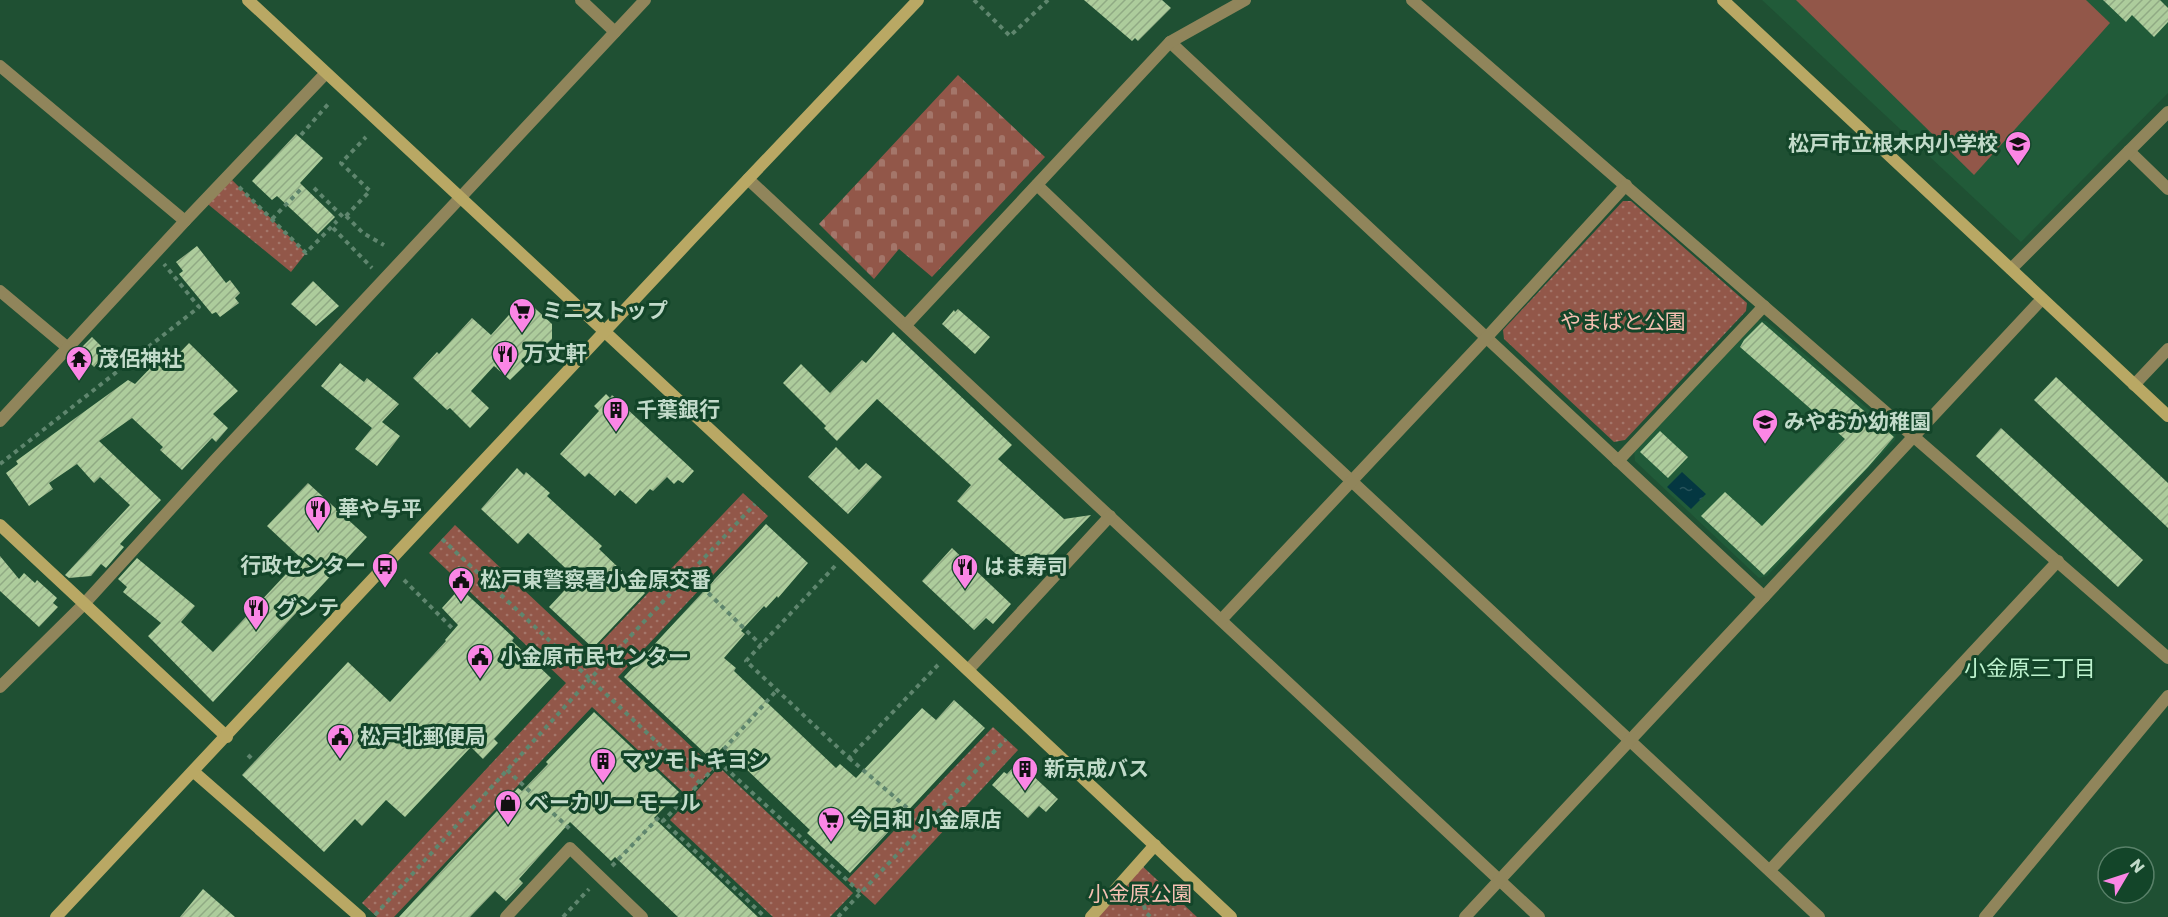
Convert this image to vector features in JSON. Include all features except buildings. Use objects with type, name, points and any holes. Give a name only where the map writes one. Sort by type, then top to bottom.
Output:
[{"type":"street","points":[[248,0],[1231,917]]},
{"type":"street","points":[[581,0],[615,32]]},
{"type":"street","points":[[0,687],[84,604],[216,459],[645,0]]},
{"type":"street","points":[[56,917],[918,0]]},
{"type":"street","points":[[906,325],[1170,42],[1245,0]]},
{"type":"street","points":[[1412,0],[2168,658]]},
{"type":"street","points":[[1723,0],[2168,416]]},
{"type":"street","points":[[1170,42],[1764,597]]},
{"type":"street","points":[[0,66],[185,221]]},
{"type":"street","points":[[0,421],[326,72]]},
{"type":"street","points":[[2011,269],[2168,112]]},
{"type":"street","points":[[2129,151],[2168,189]]},
{"type":"street","points":[[748,179],[1539,917]]},
{"type":"street","points":[[1037,185],[1819,917]]},
{"type":"street","points":[[1221,620],[1487,337],[1626,185]]},
{"type":"street","points":[[0,291],[68,348]]},
{"type":"street","points":[[1465,917],[2042,299]]},
{"type":"street","points":[[1618,461],[1764,306]]},
{"type":"street","points":[[2134,384],[2168,349]]},
{"type":"street","points":[[968,670],[1110,516]]},
{"type":"street","points":[[0,525],[227,737]]},
{"type":"street","points":[[1770,870],[2058,561]]},
{"type":"street","points":[[1984,917],[2168,696]]},
{"type":"street","points":[[194,771],[360,917]]},
{"type":"street","points":[[1091,917],[1155,845]]},
{"type":"street","points":[[506,917],[570,848],[642,917]]},
{"type":"path","points":[[974,0],[1011,36],[1048,0]]},
{"type":"path","points":[[301,135],[330,102]]},
{"type":"path","points":[[346,216],[370,191],[341,163],[366,137]]},
{"type":"path","points":[[228,176],[306,253],[337,221]]},
{"type":"path","points":[[272,219],[303,187]]},
{"type":"path","points":[[314,188],[344,218],[346,216],[363,233],[384,246]]},
{"type":"path","points":[[333,228],[370,267],[390,274]]},
{"type":"path","points":[[0,464],[199,307],[155,253]]},
{"type":"path","points":[[373,917],[590,679],[755,504]]},
{"type":"path","points":[[442,539],[700,783]]},
{"type":"path","points":[[845,555],[746,661],[849,758],[926,824]]},
{"type":"path","points":[[688,574],[761,645]]},
{"type":"path","points":[[404,580],[454,630]]},
{"type":"path","points":[[849,758],[949,653]]},
{"type":"path","points":[[777,690],[715,759],[861,893]]},
{"type":"path","points":[[838,917],[1006,739]]},
{"type":"path","points":[[248,755],[254,761]]},
{"type":"path","points":[[663,821],[719,762]]},
{"type":"path","points":[[610,867],[659,817],[765,917]]},
{"type":"path","points":[[1141,883],[1139,889],[1146,913],[1151,917]]},
{"type":"path","points":[[843,911],[849,917]]},
{"type":"shaded area","name":"松戸市立根木内小学校","points":[[1762,0],[2168,0],[2168,93],[2021,242]]},
{"type":"shaded area","name":"みやおか幼稚園","points":[[1757,320],[1766,321],[1896,433],[1895,440],[1767,576],[1759,578],[1635,461],[1634,450]]},
{"type":"green space","points":[[1796,0],[2086,0],[2110,23],[1974,175]]},
{"type":"green space","points":[[958,75],[1045,157],[932,277],[899,249],[874,279],[819,224]]},
{"type":"green space","points":[[228,176],[306,253],[291,272],[204,201]]},
{"type":"green space","name":"やまばと公園","points":[[1623,201],[1631,201],[1747,303],[1746,311],[1625,440],[1614,442],[1504,339],[1503,330]]},
{"type":"green space","points":[[743,493],[768,516],[618,677],[714,768],[687,796],[592,707],[394,917],[377,917],[362,903],[566,683],[429,553],[455,525],[591,653]]},
{"type":"green space","points":[[993,727],[1018,750],[875,905],[847,880]]},
{"type":"green space","points":[[719,767],[853,893],[830,917],[773,917],[670,820]]},
{"type":"green space","name":"小金原公園","points":[[1139,863],[1197,917],[1091,917]]},
{"type":"water","points":[[1682,472],[1706,494],[1691,509],[1667,487]]},
{"type":"place","name":"松戸市立根木内小学校","points":[[2018,167]]},
{"type":"place","name":"ミニストップ","points":[[522,334]]},
{"type":"place","name":"万丈軒","points":[[505,377]]},
{"type":"place","name":"茂侶神社","points":[[79,382]]},
{"type":"place","name":"千葉銀行","points":[[616,433]]},
{"type":"place","name":"みやおか幼稚園","points":[[1765,445]]},
{"type":"place","name":"華や与平","points":[[318,532]]},
{"type":"place","name":"行政センター","points":[[385,589]]},
{"type":"place","name":"はま寿司","points":[[965,590]]},
{"type":"place","name":"松戸東警察署小金原交番","points":[[461,603]]},
{"type":"place","name":"グンテ","points":[[256,631]]},
{"type":"place","name":"小金原市民センター","points":[[480,680]]},
{"type":"place","name":"松戸北郵便局","points":[[340,760]]},
{"type":"place","name":"マツモトキヨシ","points":[[603,784]]},
{"type":"place","name":"新京成バス","points":[[1025,792]]},
{"type":"place","name":"ベーカリー モール","points":[[508,826]]},
{"type":"place","name":"今日和 小金原店","points":[[831,843]]},
{"type":"district","name":"小金原三丁目","points":[[2030,668]]}]
